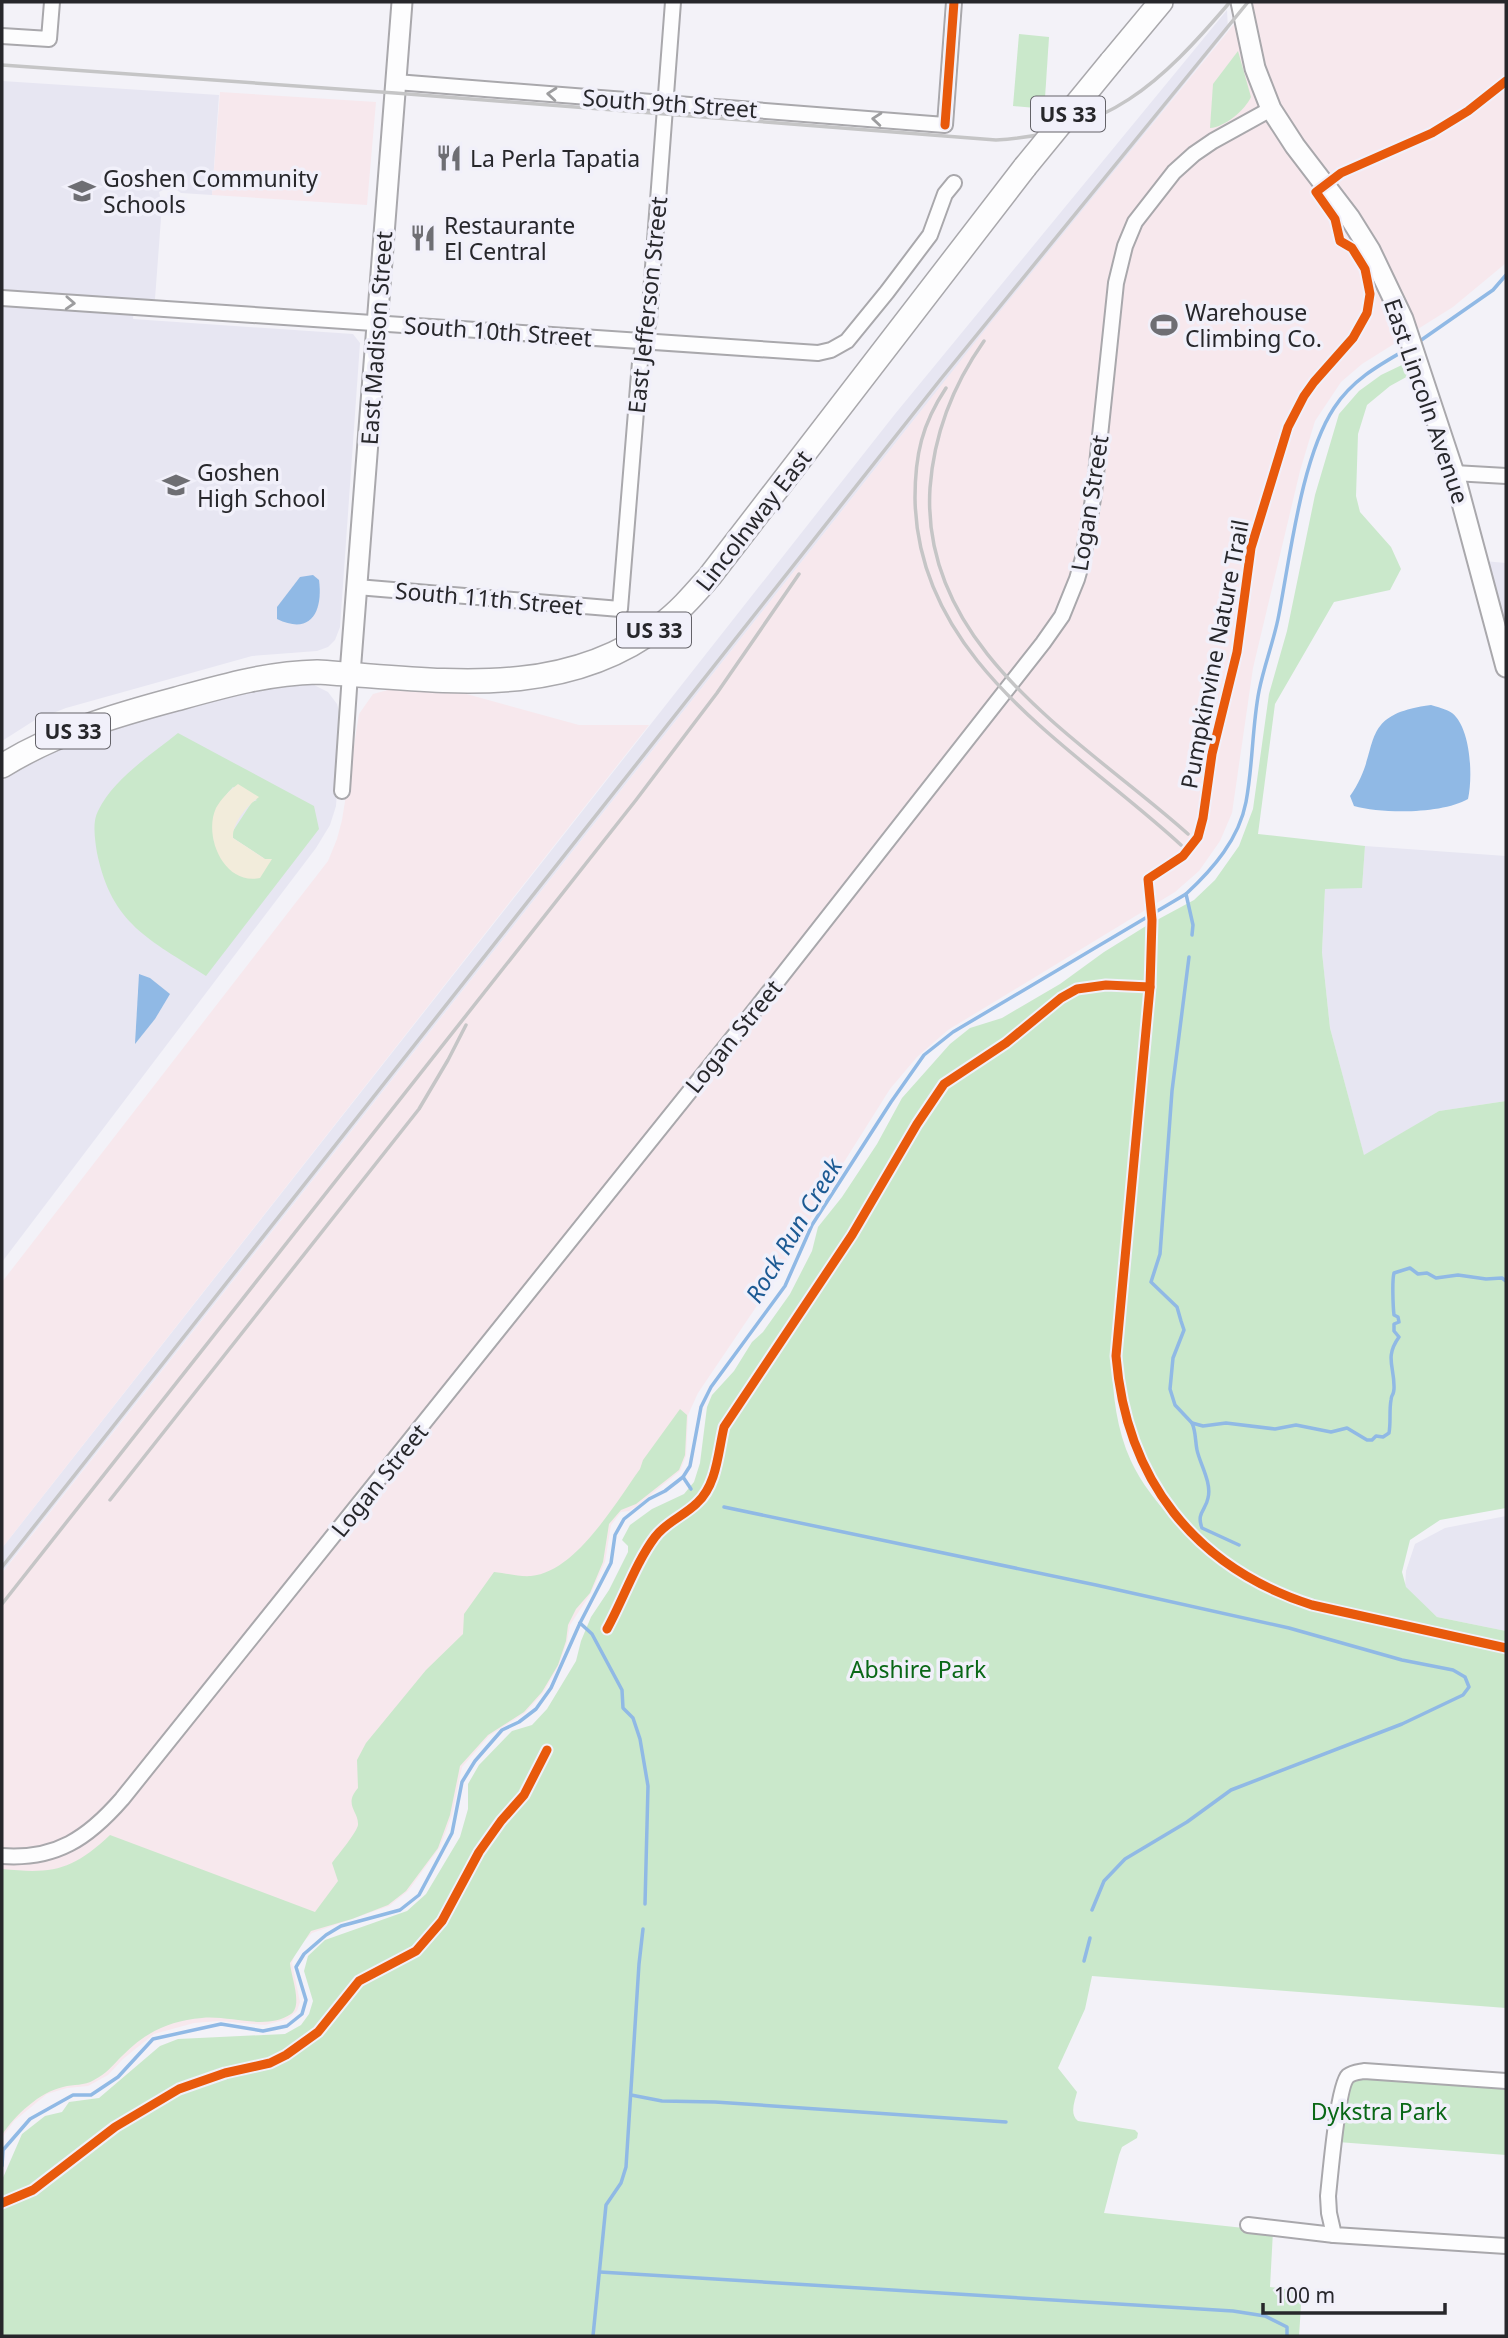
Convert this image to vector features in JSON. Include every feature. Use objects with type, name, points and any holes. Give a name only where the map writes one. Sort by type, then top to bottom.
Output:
[{"type":"highway","name":"Lincolnway East","points":[[2,766],[25,752],[79,729],[148,706],[232,683],[291,672],[484,682],[537,678],[559,674],[602,659],[641,639],[685,604],[710,576],[1025,167],[1161,2]]},
{"type":"main road","name":"East Madison Street","points":[[350,674],[402,2]]},
{"type":"main road","name":"East Lincoln Avenue","points":[[1241,2],[1252,58],[1271,109],[1295,146],[1350,218],[1370,250],[1403,319],[1423,372],[1454,472],[1506,667]]},
{"type":"street","points":[[2,36],[49,39],[52,2]]},
{"type":"street","name":"East Jefferson Street","points":[[620,609],[639,375],[649,320],[673,2]]},
{"type":"street","name":"South 9th Street","points":[[396,82],[945,125],[954,2]]},
{"type":"street","name":"Logan Street","points":[[2,1856],[42,1854],[58,1849],[95,1828],[116,1806],[751,1015],[1043,643],[1062,616],[1071,596],[1088,533],[1116,284],[1120,262],[1135,222],[1152,199],[1194,154],[1271,109]]},
{"type":"street","name":"South 10th Street","points":[[2,298],[826,352],[842,345],[851,337],[895,283],[930,235],[945,194],[954,183]]},
{"type":"street","points":[[1454,472],[1506,476]]},
{"type":"street","name":"South 11th Street","points":[[357,587],[620,609]]},
{"type":"street","points":[[342,791],[350,674]]},
{"type":"street","points":[[1335,2235],[1328,2196],[1346,2078],[1355,2072],[1506,2081]]},
{"type":"street","points":[[1248,2225],[1335,2235],[1506,2246]]},
{"type":"shaded area","points":[[1252,2],[1506,2],[1506,263],[1453,307],[1362,364],[1341,382],[1315,421],[1300,471],[1253,668],[1232,813],[1220,841],[1199,871],[1175,892],[948,1030],[917,1057],[890,1089],[827,1189],[785,1264],[698,1393],[688,1415],[686,1456],[680,1471],[637,1506],[621,1512],[611,1525],[605,1562],[591,1593],[570,1625],[559,1665],[543,1693],[525,1713],[489,1736],[462,1767],[452,1815],[440,1847],[408,1891],[389,1906],[312,1933],[297,1948],[292,1963],[300,2002],[297,2011],[288,2019],[265,2025],[219,2021],[194,2023],[154,2034],[108,2075],[88,2086],[47,2094],[14,2121],[2,2138],[2,1573],[988,326]]},
{"type":"shaded area","points":[[1227,10],[1228,30],[909,426],[2,1572],[2,1548],[895,414]]},
{"type":"shaded area","name":"Goshen High School","points":[[2,81],[219,95],[212,195],[181,193],[171,186],[159,192],[162,205],[155,299],[135,299],[133,319],[353,334],[360,343],[340,627],[335,640],[328,647],[317,651],[252,656],[66,708],[35,720],[2,741]]},
{"type":"shaded area","points":[[220,92],[376,102],[367,205],[212,195]]},
{"type":"shaded area","points":[[1484,561],[1506,563],[1506,648]]},
{"type":"shaded area","points":[[308,682],[328,692],[337,704],[342,723],[336,806],[330,825],[316,848],[2,1262],[2,781],[44,753],[79,739],[241,692]]},
{"type":"shaded area","points":[[395,688],[452,690],[579,725],[649,725],[2,1548],[2,1282],[328,861],[342,820],[359,714],[373,694]]},
{"type":"shaded area","points":[[1365,846],[1506,856],[1506,1101],[1439,1111],[1364,1156],[1330,1028],[1322,952],[1325,889],[1362,887]]},
{"type":"shaded area","points":[[1506,1516],[1506,1631],[1437,1617],[1405,1587],[1406,1571],[1415,1544],[1445,1528]]},
{"type":"green space","points":[[1019,34],[1049,37],[1045,98],[1036,108],[1013,106]]},
{"type":"green space","points":[[1238,51],[1251,97],[1234,117],[1222,125],[1210,128],[1213,84]]},
{"type":"green space","points":[[1406,363],[1410,375],[1390,386],[1367,405],[1358,434],[1356,496],[1360,512],[1391,547],[1401,569],[1390,590],[1334,602],[1275,704],[1258,834],[1365,846],[1362,888],[1325,889],[1322,952],[1330,1028],[1364,1155],[1439,1111],[1506,1101],[1506,1508],[1440,1520],[1410,1540],[1402,1572],[1406,1587],[1437,1617],[1506,1631],[1506,1644],[1313,1601],[1279,1589],[1243,1571],[1199,1536],[1171,1504],[1142,1454],[1127,1401],[1121,1363],[1156,949],[1155,921],[1194,900],[1215,880],[1239,846],[1253,809],[1269,694],[1287,631],[1315,495],[1339,414],[1359,391],[1381,375]]},
{"type":"green space","points":[[178,733],[314,806],[319,829],[206,976],[150,940],[123,914],[104,877],[94,831],[98,811],[113,788]],"holes":[[[233,787],[257,800],[252,802],[233,831],[233,838],[265,859],[214,841],[216,811]]]},
{"type":"green space","name":"Abshire Park","points":[[1146,926],[1140,1068],[1115,1305],[1112,1370],[1121,1432],[1131,1461],[1154,1498],[1187,1534],[1224,1566],[1261,1589],[1312,1608],[1506,1651],[1506,2008],[1092,1976],[1085,2009],[1058,2068],[1077,2092],[1073,2111],[1078,2121],[1135,2130],[1138,2133],[1137,2138],[1122,2147],[1104,2213],[1273,2231],[1270,2287],[1302,2291],[1299,2336],[2,2336],[2,2180],[22,2134],[45,2116],[62,2112],[69,2102],[99,2098],[160,2046],[178,2039],[285,2034],[301,2025],[309,2014],[313,2001],[304,1971],[308,1956],[325,1940],[407,1911],[426,1894],[460,1837],[468,1809],[468,1784],[479,1765],[512,1731],[532,1725],[547,1709],[576,1661],[591,1617],[609,1590],[628,1552],[628,1546],[622,1540],[630,1525],[652,1509],[684,1494],[694,1482],[700,1463],[707,1407],[712,1395],[734,1371],[752,1342],[763,1332],[790,1294],[812,1251],[818,1227],[842,1197],[877,1144],[902,1098],[950,1044],[970,1028],[1002,1018],[1060,984]]},
{"type":"green space","points":[[680,1409],[687,1415],[685,1455],[679,1470],[636,1504],[621,1510],[609,1524],[603,1562],[590,1593],[576,1609],[568,1625],[558,1665],[542,1692],[524,1712],[488,1735],[460,1766],[450,1815],[438,1848],[406,1891],[388,1905],[311,1931],[290,1963],[296,1998],[291,2014],[281,2019],[259,2022],[202,2018],[158,2029],[140,2040],[98,2078],[54,2090],[37,2099],[21,2112],[2,2135],[2,1869],[35,1871],[60,1867],[84,1856],[110,1835],[315,1912],[338,1881],[332,1863],[358,1825],[352,1799],[358,1788],[357,1760],[366,1743],[426,1670],[463,1634],[464,1614],[494,1572],[531,1576],[548,1572],[579,1549],[607,1516]]},
{"type":"green space","name":"Dykstra Park","points":[[1355,2076],[1506,2087],[1506,2155],[1338,2142],[1347,2086]]},
{"type":"sand","points":[[238,784],[259,797],[238,821],[233,838],[265,859],[272,859],[260,878],[247,878],[236,874],[227,867],[215,845],[212,832],[216,808]]},
{"type":"water","points":[[313,575],[319,580],[320,591],[313,617],[299,624],[277,619],[277,607],[300,577]]},
{"type":"water","points":[[1431,705],[1452,713],[1463,730],[1470,766],[1468,799],[1443,808],[1412,811],[1354,806],[1350,796],[1360,779],[1380,726],[1391,717],[1407,710]]},
{"type":"water","points":[[139,974],[150,978],[170,994],[135,1044]]},
{"type":"waterway","name":"Rock Run Creek","points":[[1417,343],[1493,290],[1506,275]]},
{"type":"waterway","name":"Rock Run Creek","points":[[2,2166],[3,2150],[30,2119],[73,2095],[91,2095],[118,2077],[153,2039],[221,2024],[263,2031],[287,2026],[302,2014],[306,2000],[296,1967],[304,1954],[341,1926],[400,1910],[419,1895],[452,1833],[462,1782],[475,1761],[502,1730],[519,1722],[536,1709],[551,1688],[611,1563],[615,1535],[624,1519],[683,1477],[690,1466],[701,1407],[711,1387],[785,1286],[812,1225],[924,1055],[953,1032],[1186,894],[1224,852],[1243,816],[1259,691],[1278,619],[1298,510],[1313,454],[1334,408],[1349,389],[1376,367],[1407,349]]},
{"type":"waterway","points":[[1186,894],[1193,925],[1192,935]]},
{"type":"waterway","points":[[1189,957],[1172,1091],[1160,1254],[1151,1282],[1177,1307],[1184,1330],[1173,1358],[1170,1389],[1175,1405],[1192,1423],[1203,1426],[1226,1423],[1275,1429],[1296,1425],[1331,1432],[1347,1428],[1367,1440],[1376,1436],[1383,1437],[1389,1433],[1390,1404],[1394,1389],[1391,1357],[1399,1337],[1394,1331],[1394,1324],[1399,1322],[1394,1315],[1394,1273],[1410,1268],[1418,1274],[1427,1273],[1436,1278],[1458,1275],[1502,1278],[1506,1281]]},
{"type":"waterway","points":[[1192,1423],[1209,1492],[1200,1519],[1202,1528],[1239,1545]]},
{"type":"waterway","points":[[683,1477],[691,1489]]},
{"type":"waterway","points":[[724,1507],[1289,1628],[1402,1660],[1453,1670],[1465,1677],[1469,1687],[1463,1695],[1402,1724],[1231,1790],[1187,1822],[1125,1859],[1104,1881],[1092,1910]]},
{"type":"waterway","points":[[580,1623],[592,1634],[622,1690],[623,1708],[633,1718],[640,1739],[648,1786],[645,1904]]},
{"type":"waterway","points":[[593,2336],[606,2205],[621,2183],[626,2167],[643,1929]]},
{"type":"waterway","points":[[1084,1961],[1090,1938]]},
{"type":"waterway","points":[[631,2095],[662,2101],[715,2102],[1006,2122]]},
{"type":"waterway","points":[[600,2272],[1233,2311],[1265,2316],[1287,2327],[1287,2336]]},
{"type":"railway","points":[[2,65],[996,140],[1070,127],[1101,115],[1129,99],[1180,57],[1230,2]]},
{"type":"railway","points":[[2,1567],[940,380],[1248,2]]},
{"type":"railway","points":[[984,341],[954,393],[941,429],[932,468],[930,488],[934,546],[951,597],[980,644],[1016,686],[1058,726],[1188,834]]},
{"type":"railway","points":[[946,388],[931,414],[918,454],[915,498],[923,556],[943,608],[972,654],[1009,696],[1181,845]]},
{"type":"railway","points":[[2,1604],[636,800],[717,693],[799,574]]},
{"type":"railway","points":[[110,1500],[419,1109],[466,1025]]},
{"type":"cycle path","points":[[945,125],[954,2]]},
{"type":"cycle path","name":"Pumpkinvine Nature Trail","points":[[1506,81],[1468,111],[1432,133],[1341,173],[1316,192],[1335,219],[1340,241],[1352,248],[1365,269],[1370,294],[1367,313],[1353,338],[1304,396],[1288,427],[1251,548],[1237,652],[1212,754],[1198,837],[1183,856],[1148,879],[1152,920],[1150,987],[1116,1356],[1122,1400],[1134,1441],[1151,1479],[1174,1512],[1201,1542],[1233,1567],[1270,1588],[1312,1605],[1506,1648]]},
{"type":"cycle path","points":[[607,1629],[655,1537],[704,1496],[716,1468],[724,1427],[852,1235],[917,1124],[944,1084],[1006,1043],[1061,998],[1077,989],[1106,985],[1150,987]]},
{"type":"cycle path","points":[[2,2203],[33,2190],[115,2127],[179,2089],[225,2073],[270,2063],[286,2055],[318,2032],[359,1981],[416,1951],[442,1921],[479,1852],[524,1795],[547,1750]]},
{"type":"place","name":"La Perla Tapatia","points":[[449,158]]},
{"type":"place","name":"Goshen Community Schools","points":[[82,191]]},
{"type":"place","name":"Restaurante El Central","points":[[423,238]]},
{"type":"place","name":"Warehouse Climbing Co.","points":[[1164,325]]},
{"type":"place","name":"Goshen High School","points":[[176,485]]}]
